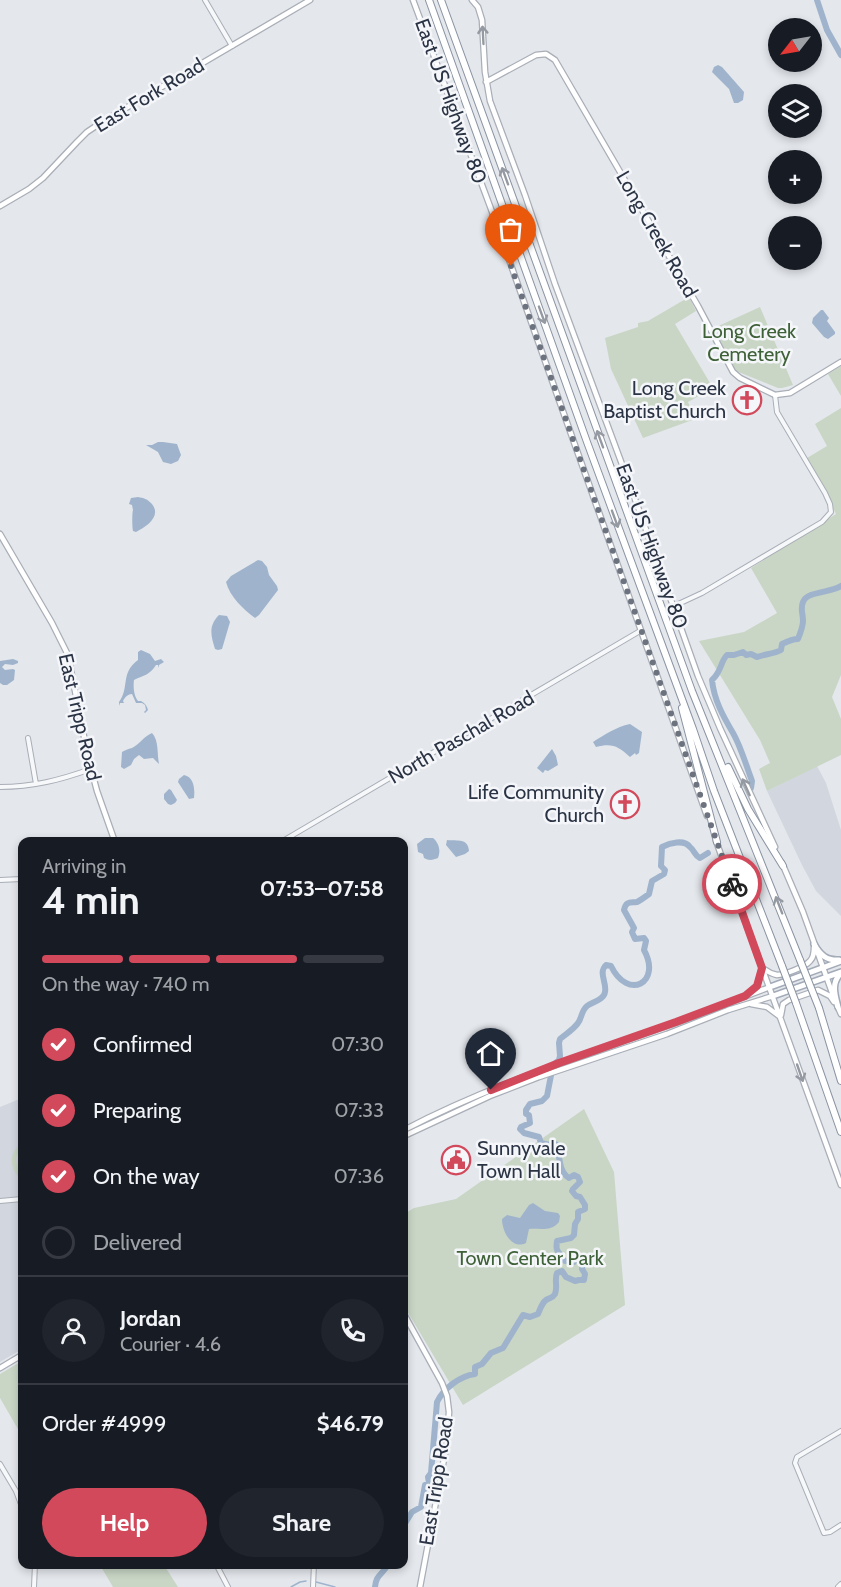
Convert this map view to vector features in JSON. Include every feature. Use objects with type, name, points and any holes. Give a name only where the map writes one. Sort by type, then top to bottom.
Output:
[{"type":"highway","points":[[428,0],[714,791],[796,1003],[841,1132]]},
{"type":"highway","points":[[441,0],[692,691],[819,1008],[841,1081]]},
{"type":"highway","points":[[692,691],[748,809],[783,866]]},
{"type":"highway","points":[[680,695],[717,842]]},
{"type":"main road","name":"East Fork Road","points":[[0,206],[44,178],[77,142],[96,126],[310,0]]},
{"type":"main road","name":"East US Highway 80","points":[[413,0],[491,209],[640,631],[841,1185]]},
{"type":"main road","name":"East US Highway 80","points":[[472,0],[478,7],[482,20],[486,82],[491,102],[555,284],[698,676],[783,866],[841,1014]]},
{"type":"main road","name":"Long Creek Road","points":[[486,82],[536,55],[546,54],[555,60],[698,306],[733,372],[740,378],[775,394]]},
{"type":"main road","points":[[775,394],[790,393],[841,362]]},
{"type":"main road","name":"East Tripp Road","points":[[0,534],[52,622],[68,655],[91,769],[114,837]]},
{"type":"main road","points":[[745,996],[757,986],[762,968],[780,975],[805,966],[814,954],[814,944]]},
{"type":"main road","points":[[814,944],[825,958],[841,960]]},
{"type":"main road","points":[[408,1128],[572,1058],[635,1037],[841,960]]},
{"type":"main road","points":[[530,1077],[538,1077],[637,1044],[728,1010],[841,973]]},
{"type":"main road","points":[[838,1007],[834,989],[841,973]]},
{"type":"main road","points":[[781,1018],[783,1004],[818,990],[830,996],[838,1007]]},
{"type":"main road","points":[[750,1003],[767,1007],[781,1018]]},
{"type":"main road","points":[[635,1037],[637,1044]]},
{"type":"main road","points":[[408,1134],[457,1107]]},
{"type":"main road","name":"East Tripp Road","points":[[408,1321],[443,1385],[449,1412],[447,1443],[420,1587]]},
{"type":"main road","points":[[0,1368],[18,1357]]},
{"type":"street","points":[[205,0],[232,46]]},
{"type":"street","points":[[674,606],[702,593],[822,522],[831,512],[825,493],[777,412],[775,394]]},
{"type":"street","name":"North Paschal Road","points":[[290,837],[640,631]]},
{"type":"street","points":[[28,738],[36,784]]},
{"type":"street","points":[[0,787],[22,787],[57,780],[91,769]]},
{"type":"street","points":[[0,880],[18,879]]},
{"type":"street","points":[[0,1202],[18,1200]]},
{"type":"street","points":[[841,1431],[797,1457],[795,1462],[824,1533],[841,1526]]},
{"type":"street","points":[[0,1464],[18,1498]]},
{"type":"street","points":[[34,1569],[34,1587]]},
{"type":"street","points":[[219,1569],[228,1587]]},
{"type":"street","points":[[313,1587],[314,1569]]},
{"type":"street","points":[[838,1587],[841,1584]]},
{"type":"shaded area","points":[[817,766],[826,783],[841,830],[841,916],[816,891],[767,791]]},
{"type":"shaded area","points":[[18,1100],[18,1351],[0,1362],[0,1107]]},
{"type":"green space","name":"Long Creek Cemetery","points":[[689,297],[696,311],[675,324],[713,388],[688,402],[695,419],[643,438],[611,369],[605,338],[638,327],[638,323],[648,321]]},
{"type":"green space","name":"Long Creek Cemetery","points":[[760,307],[793,385],[778,388],[736,371],[714,328]]},
{"type":"green space","points":[[841,366],[841,396],[828,374]]},
{"type":"green space","points":[[841,408],[841,675],[832,697],[841,719],[841,755],[767,791],[759,769],[770,763],[760,740],[699,641],[744,632],[777,613],[751,568],[836,514],[807,458],[827,446],[815,424]]},
{"type":"green space","name":"Town Center Park","points":[[584,1109],[614,1172],[625,1305],[463,1405],[408,1313],[408,1212],[414,1208],[456,1199]]},
{"type":"green space","points":[[17,1147],[16,1162],[18,1176],[12,1161]]},
{"type":"green space","points":[[18,1363],[18,1429],[0,1398],[0,1374]]},
{"type":"green space","points":[[102,1569],[167,1569],[178,1587],[113,1587]]},
{"type":"water","points":[[718,65],[744,92],[743,100],[734,103],[729,89],[712,72]]},
{"type":"water","points":[[821,310],[829,318],[827,321],[835,332],[828,339],[812,323],[813,318]]},
{"type":"water","points":[[158,442],[177,444],[181,455],[178,461],[171,464],[163,462],[158,452],[146,445]]},
{"type":"water","points":[[138,497],[150,502],[155,512],[152,520],[136,532],[133,531],[132,505],[129,504],[131,498]]},
{"type":"water","points":[[258,560],[267,567],[278,590],[255,618],[238,602],[226,582],[231,576]]},
{"type":"water","points":[[219,615],[227,616],[230,622],[222,649],[218,650],[215,649],[211,631]]},
{"type":"water","points":[[141,650],[150,654],[155,661],[161,659],[164,662],[158,668],[156,665],[149,673],[134,680],[137,699],[144,703],[148,709],[145,713],[145,705],[136,703],[132,694],[127,696],[124,703],[120,703],[119,706],[127,675],[132,665],[138,660],[138,652]]},
{"type":"water","points":[[13,659],[18,663],[5,664],[2,667],[5,670],[15,670],[14,680],[3,685],[0,683],[0,661]]},
{"type":"water","points":[[630,724],[642,732],[639,753],[636,755],[635,753],[630,757],[618,748],[606,745],[596,747],[593,742],[615,729]]},
{"type":"water","points":[[152,733],[157,743],[159,764],[153,758],[144,759],[139,755],[131,765],[124,769],[121,767],[122,752],[135,747]]},
{"type":"water","points":[[552,749],[558,765],[543,773],[537,768]]},
{"type":"water","points":[[184,775],[192,781],[194,798],[189,799],[178,782]]},
{"type":"water","points":[[169,789],[177,800],[171,805],[164,799],[164,794]]},
{"type":"water","points":[[425,838],[433,838],[437,842],[438,858],[428,860],[418,852],[417,844]]},
{"type":"water","points":[[447,840],[464,842],[469,851],[456,857],[446,845]]},
{"type":"water","points":[[533,1203],[545,1211],[558,1213],[559,1222],[549,1228],[529,1229],[526,1243],[516,1244],[506,1234],[502,1219],[507,1215],[520,1218]]},
{"type":"waterway","points":[[817,0],[827,30],[841,55]]},
{"type":"waterway","points":[[751,788],[752,781],[743,756],[720,708],[712,680],[727,655],[743,652],[746,655],[751,654],[757,657],[781,650],[782,644],[798,639],[803,623],[802,604],[805,598],[841,586]]},
{"type":"waterway","points":[[408,1518],[412,1512],[421,1507],[425,1485],[429,1483],[437,1402],[440,1397],[458,1380],[475,1374],[475,1367],[482,1364],[491,1353],[503,1348],[523,1315],[530,1317],[538,1314],[545,1301],[555,1294],[557,1273],[562,1271],[566,1277],[575,1281],[584,1280],[582,1260],[578,1258],[574,1262],[565,1261],[557,1248],[557,1241],[571,1238],[574,1235],[578,1212],[585,1209],[580,1197],[572,1191],[580,1182],[578,1177],[574,1175],[569,1178],[565,1175],[557,1145],[541,1143],[539,1137],[524,1133],[520,1129],[530,1123],[529,1115],[526,1114],[530,1104],[542,1101],[547,1096],[553,1065],[560,1056],[560,1039],[576,1025],[587,1006],[604,995],[603,971],[606,965],[611,966],[618,977],[626,983],[641,984],[646,979],[649,971],[644,950],[646,941],[644,938],[635,939],[632,932],[634,928],[624,910],[627,904],[637,902],[649,894],[652,881],[664,874],[665,870],[661,866],[662,847],[681,842],[692,848],[700,858],[708,853]]},
{"type":"waterway","points":[[375,1587],[377,1579],[385,1569]]},
{"type":"waterway","points":[[291,1587],[306,1581]]},
{"type":"waterway","points":[[316,1582],[335,1587]]},
{"type":"way so far","points":[[511,266],[732,884]]},
{"type":"place","name":"Long Creek Baptist Church","points":[[747,400]]},
{"type":"place","name":"Life Community Church","points":[[625,804]]},
{"type":"place","name":"Sunnyvale Town Hall","points":[[456,1160]]},
{"type":"route","points":[[491,1090],[559,1063],[714,1008],[753,991],[760,979],[762,968],[732,884]]}]
